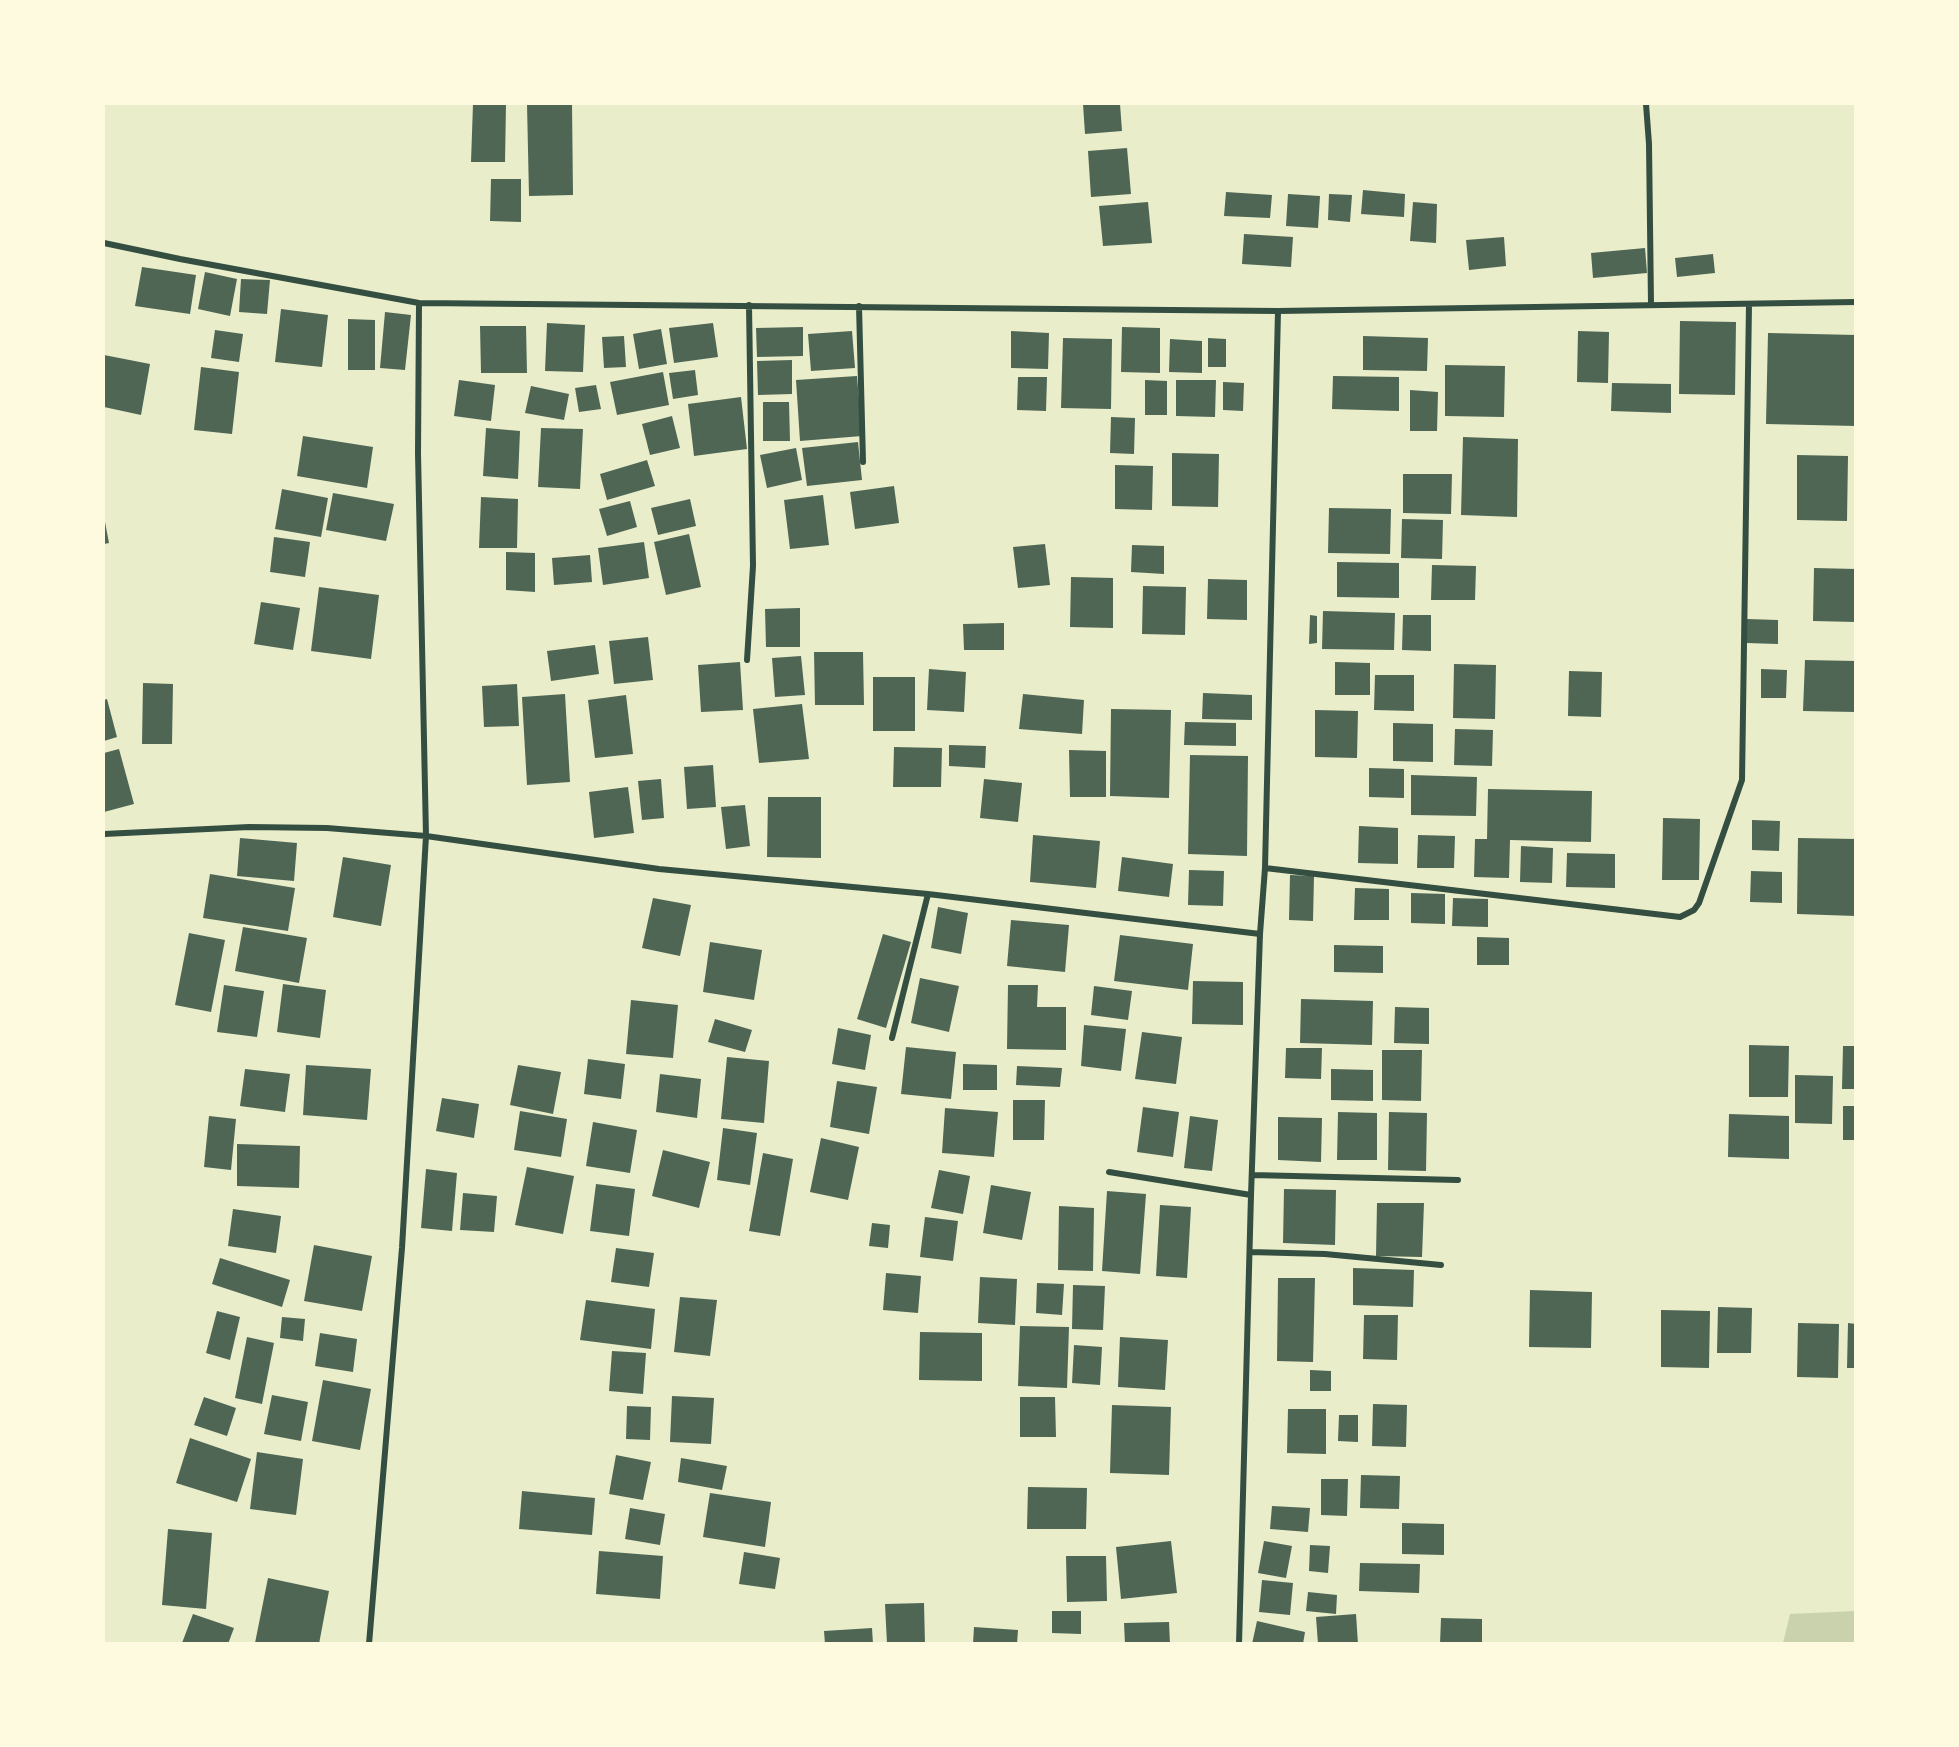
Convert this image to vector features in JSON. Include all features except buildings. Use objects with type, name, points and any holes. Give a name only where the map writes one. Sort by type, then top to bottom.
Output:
[{"type":"street","points":[[1646,104],[1649,144],[1651,304]]},
{"type":"street","points":[[104,243],[419,303],[1278,310],[1856,302]]},
{"type":"street","points":[[369,1644],[402,1248],[426,836],[417,453],[419,303]]},
{"type":"street","points":[[1265,868],[1680,917],[1694,910],[1699,903],[1742,780],[1749,304]]},
{"type":"street","points":[[747,660],[753,566],[749,305]]},
{"type":"street","points":[[859,306],[863,462]]},
{"type":"street","points":[[1239,1644],[1251,1195],[1260,934],[1265,868],[1278,310]]},
{"type":"street","points":[[104,834],[249,827],[327,828],[426,836],[659,869],[928,894],[1260,934]]},
{"type":"street","points":[[892,1038],[928,894]]},
{"type":"street","points":[[1109,1172],[1251,1195]]},
{"type":"street","points":[[1252,1175],[1458,1180]]},
{"type":"street","points":[[1250,1252],[1334,1255],[1441,1265]]},
{"type":"green space","points":[[1855,1611],[1855,1643],[1783,1643],[1790,1614]]}]
